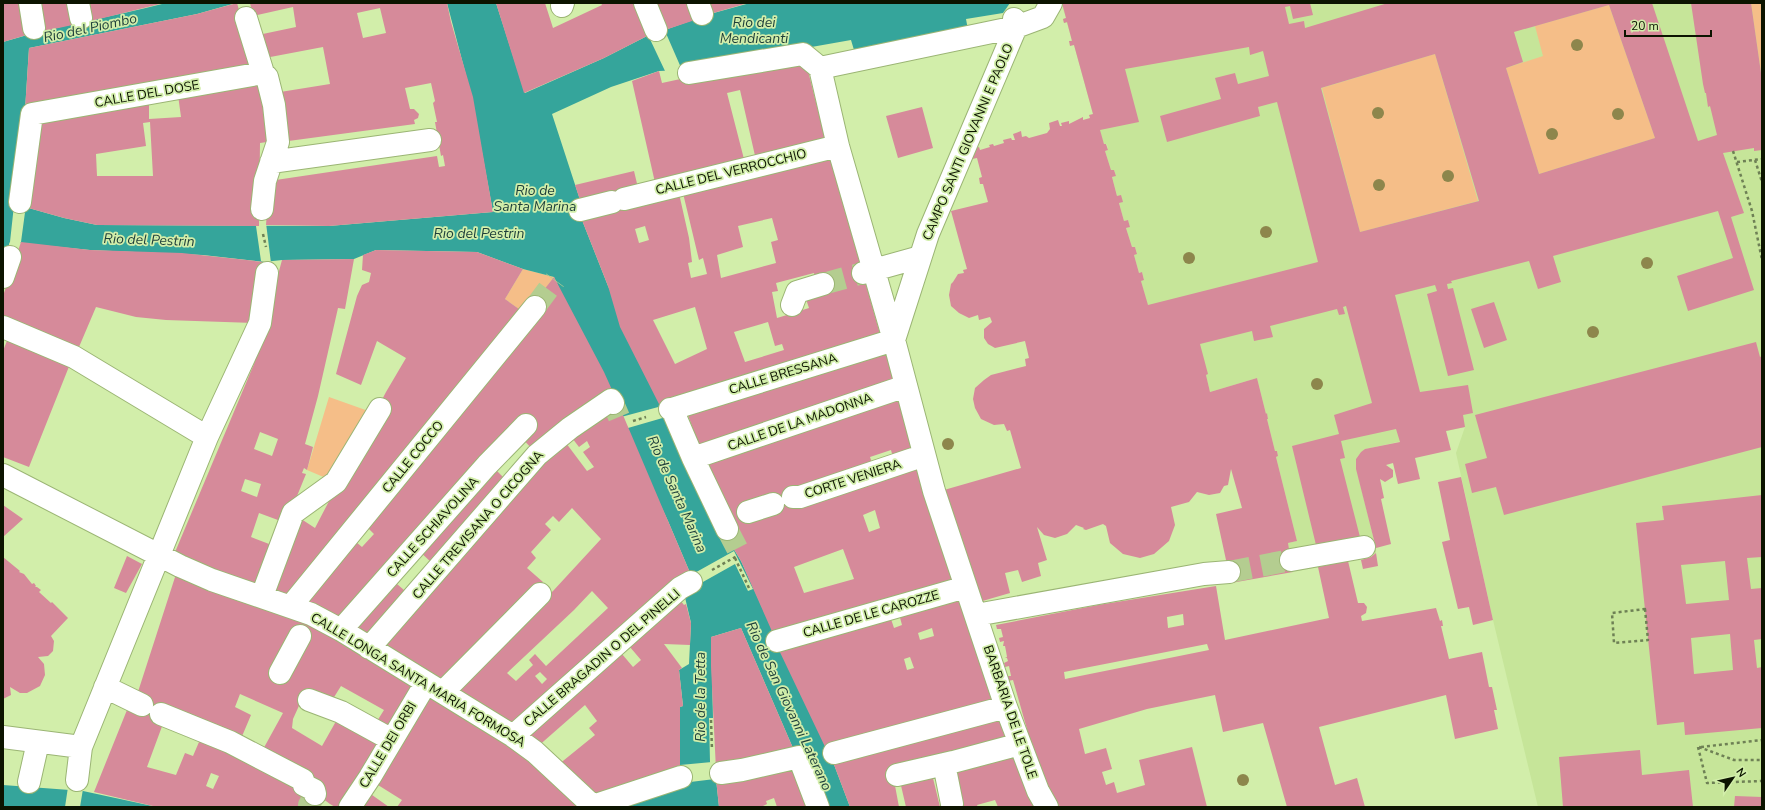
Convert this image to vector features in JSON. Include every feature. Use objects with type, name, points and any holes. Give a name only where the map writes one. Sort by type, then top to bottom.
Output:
[{"type":"street","points":[[30,3],[34,28]]},
{"type":"street","points":[[645,3],[656,30]]},
{"type":"street","name":"CAMPO SANTI GIOVANNI E PAOLO","points":[[820,68],[1043,17],[1051,3]]},
{"type":"street","points":[[246,18],[263,73],[267,77],[274,105],[278,142],[268,172],[262,209]]},
{"type":"street","name":"CAMPO SANTI GIOVANNI E PAOLO","points":[[894,340],[931,227],[1015,23]]},
{"type":"street","points":[[689,73],[803,54],[820,68],[868,272],[894,340],[906,386],[917,458]]},
{"type":"street","name":"CALLE DEL DOSE","points":[[20,202],[32,114],[263,73]]},
{"type":"street","points":[[268,172],[430,140]]},
{"type":"street","name":"CALLE DEL VERROCCHIO","points":[[580,210],[838,146]]},
{"type":"street","name":"CAMPO SANTI GIOVANNI E PAOLO","points":[[868,272],[920,257]]},
{"type":"street","points":[[77,780],[81,747],[105,687],[207,437],[260,323],[267,273]]},
{"type":"street","points":[[792,305],[797,292],[824,284]]},
{"type":"street","name":"CALLE COCCO","points":[[291,606],[535,308]]},
{"type":"street","points":[[3,327],[74,356],[207,437]]},
{"type":"street","name":"CALLE BRESSANA","points":[[693,458],[671,409],[894,340]]},
{"type":"street","name":"CALLE DE LA MADONNA","points":[[693,458],[906,386]]},
{"type":"street","name":"CALLE TREVISANA O CICOGNA","points":[[369,648],[537,455],[570,428],[612,400],[613,403]]},
{"type":"street","points":[[262,596],[293,513],[336,482],[380,409]]},
{"type":"street","name":"CALLE SCHIAVOLINA","points":[[341,630],[487,465],[526,425]]},
{"type":"street","points":[[693,458],[727,529]]},
{"type":"street","name":"BARBARIA DE LE TOLE","points":[[917,458],[934,491],[1006,707],[1038,791],[1047,807]]},
{"type":"street","name":"CORTE VENIERA","points":[[748,512],[783,500],[800,497],[917,458]]},
{"type":"street","name":"CALLE LONGA SANTA MARIA FORMOSA","points":[[5,476],[158,556],[212,580],[291,606],[306,623],[341,630],[514,736],[535,752],[593,806]]},
{"type":"street","points":[[1291,560],[1364,547]]},
{"type":"street","points":[[408,554],[433,575]]},
{"type":"street","points":[[976,615],[1204,574],[1229,572]]},
{"type":"street","name":"CALLE BRAGADIN O DEL PINELLI","points":[[514,736],[680,588],[691,582]]},
{"type":"street","name":"CALLE DE LE CAROZZE","points":[[777,641],[966,587]]},
{"type":"street","name":"CALLE DEI ORBI","points":[[350,807],[392,740],[434,687],[540,594]]},
{"type":"street","points":[[280,673],[306,623]]},
{"type":"street","points":[[105,687],[152,710],[230,742],[303,780],[304,784],[314,790],[313,802]]},
{"type":"street","points":[[309,700],[341,712],[392,740]]},
{"type":"street","points":[[834,753],[1006,707]]},
{"type":"street","points":[[3,737],[81,747]]},
{"type":"street","points":[[29,782],[38,742]]},
{"type":"street","points":[[897,775],[1020,744]]},
{"type":"street","points":[[716,764],[799,757],[818,807]]},
{"type":"street","points":[[944,764],[952,804]]},
{"type":"street","points":[[593,806],[681,777]]},
{"type":"path","points":[[1733,151],[1752,211],[1762,260]]},
{"type":"path","points":[[1737,162],[1762,159]]},
{"type":"path","points":[[1755,160],[1762,182]]},
{"type":"path","points":[[264,239],[266,252]]},
{"type":"path","points":[[720,566],[736,557],[749,588]]},
{"type":"path","points":[[1645,609],[1648,640],[1614,643],[1612,613],[1645,609]]},
{"type":"path","points":[[711,720],[716,764]]},
{"type":"path","points":[[1698,747],[1762,740]]},
{"type":"path","points":[[1698,747],[1734,760],[1762,760]]},
{"type":"path","points":[[1698,747],[1706,783],[1762,781]]},
{"type":"shaded area","points":[[1061,3],[1762,3],[1762,807],[1538,807],[1493,620],[1456,453],[1465,427],[1366,449],[1361,452],[1356,459],[1356,467],[1376,553],[1371,557],[1293,572],[1288,543],[1297,541],[1276,457],[1278,456],[1277,451],[1275,451],[1257,378],[1210,392],[1207,374],[1153,326],[1141,281],[1144,279],[1142,272],[1139,273],[1134,255],[1137,253],[1135,247],[1132,247],[1126,228],[1130,227],[1128,220],[1124,221],[1112,177],[1116,176],[1114,170],[1111,170],[1105,151],[1108,150],[1107,144],[1104,144],[1093,114],[1074,45],[1069,41],[1072,40],[1067,23],[1064,23],[1063,19],[1066,18]]},
{"type":"shaded area","points":[[1751,3],[1762,3],[1762,80]]},
{"type":"shaded area","points":[[1609,5],[1655,138],[1539,174],[1506,68],[1543,56],[1535,26]]},
{"type":"shaded area","points":[[1435,54],[1478,201],[1360,232],[1322,88]]},
{"type":"shaded area","points":[[523,269],[554,277],[526,314],[505,299]]},
{"type":"shaded area","points":[[329,397],[374,413],[333,481],[307,470]]},
{"type":"water","points":[[166,3],[236,3],[197,14],[29,48],[25,110],[25,207],[64,218],[97,225],[329,226],[493,212],[472,98],[447,3],[496,3],[525,93],[604,58],[653,33],[710,14],[750,3],[1010,3],[1003,13],[966,19],[968,30],[854,50],[851,40],[682,70],[659,71],[611,87],[552,114],[582,206],[580,215],[608,286],[723,531],[741,561],[833,762],[850,807],[823,807],[796,755],[741,628],[711,637],[713,718],[709,718],[710,762],[716,779],[719,807],[604,807],[682,783],[680,765],[680,707],[683,706],[679,670],[689,664],[691,623],[684,593],[691,575],[668,521],[554,277],[523,269],[477,252],[376,250],[354,259],[282,260],[264,262],[203,255],[90,250],[10,242],[3,261],[3,42],[43,31]]},
{"type":"water","points":[[3,785],[83,791],[157,807],[3,807]]},
{"type":"pier","points":[[665,31],[683,72],[659,73],[659,71],[665,71],[648,35]]},
{"type":"pier","points":[[14,205],[26,205],[21,242],[20,244],[11,244],[7,256],[5,256],[10,242]]},
{"type":"pier","points":[[266,223],[271,263],[264,264],[264,262],[261,261],[256,226]]},
{"type":"pier","points":[[662,406],[666,417],[628,428],[621,417]]},
{"type":"pier","points":[[734,551],[753,589],[748,591],[735,564],[694,587],[691,575]]},
{"type":"pier","points":[[712,762],[713,778],[715,779],[682,783],[680,765]]},
{"type":"pier","points":[[68,787],[83,789],[80,807],[65,807]]},
{"type":"building","points":[[3,3],[25,3],[30,34],[3,42]]},
{"type":"building","points":[[35,3],[72,3],[77,24],[40,32]]},
{"type":"building","points":[[83,3],[164,3],[87,22]]},
{"type":"building","points":[[237,3],[256,69],[25,110],[29,48],[197,14]]},
{"type":"building","points":[[250,3],[447,3],[451,22],[473,97],[493,212],[329,226],[266,225],[269,181],[437,156],[439,167],[445,166],[443,155],[441,156],[435,122],[437,122],[433,103],[435,101],[431,83],[405,88],[410,109],[414,109],[419,114],[418,118],[414,120],[415,124],[281,142],[274,93],[330,84],[323,47],[265,58],[258,35],[296,27],[293,7],[253,16]],"holes":[[[380,8],[386,33],[363,38],[357,13]]]},
{"type":"building","points":[[496,3],[545,3],[553,28],[602,5],[601,3],[640,3],[653,33],[604,58],[524,93]]},
{"type":"building","points":[[651,3],[692,3],[698,19],[662,31]]},
{"type":"building","points":[[706,3],[748,3],[710,14]]},
{"type":"building","points":[[1062,3],[1310,3],[1313,15],[1293,19],[1290,6],[1285,7],[1289,24],[1304,21],[1305,28],[1388,3],[1652,3],[1698,141],[1717,135],[1710,106],[1708,107],[1703,84],[1691,3],[1751,3],[1762,80],[1762,150],[1754,151],[1754,148],[1723,153],[1744,213],[1731,217],[1754,290],[1688,311],[1677,276],[1733,258],[1718,211],[1553,256],[1561,282],[1538,289],[1529,261],[1451,281],[1452,283],[1447,284],[1448,289],[1453,288],[1474,370],[1448,376],[1427,294],[1437,291],[1435,285],[1395,295],[1420,392],[1468,385],[1473,413],[1463,415],[1465,427],[1446,431],[1451,450],[1415,458],[1420,479],[1398,484],[1393,463],[1386,465],[1393,470],[1393,477],[1385,482],[1380,479],[1384,498],[1381,499],[1391,544],[1376,548],[1356,469],[1356,459],[1365,449],[1400,442],[1396,429],[1341,441],[1345,458],[1340,459],[1360,537],[1316,545],[1292,446],[1339,434],[1334,415],[1372,403],[1346,306],[1343,307],[1345,314],[1339,315],[1337,309],[1270,326],[1273,337],[1254,341],[1252,331],[1200,344],[1208,374],[1206,375],[1210,392],[1257,378],[1266,414],[1267,413],[1267,419],[1275,451],[1277,451],[1278,456],[1276,457],[1297,541],[1288,543],[1293,572],[1231,583],[1216,514],[1242,508],[1231,469],[1228,485],[1224,486],[1220,493],[1209,495],[1197,492],[1189,502],[1171,507],[1175,525],[1169,541],[1154,554],[1140,558],[1123,554],[1110,543],[1106,526],[1103,524],[1086,530],[1076,525],[1067,534],[1055,538],[1044,535],[1037,527],[1047,560],[1038,563],[1041,576],[1022,582],[1018,570],[1005,573],[1010,593],[979,602],[944,490],[1021,468],[1010,430],[1007,431],[1004,424],[994,425],[981,419],[975,408],[973,399],[975,388],[984,380],[991,375],[1026,366],[1025,359],[1029,358],[1025,341],[995,348],[988,344],[984,338],[984,329],[992,322],[990,317],[979,320],[978,315],[969,318],[959,313],[951,306],[949,295],[951,284],[958,274],[964,273],[963,270],[967,269],[951,211],[988,202],[983,184],[980,184],[979,178],[982,177],[977,158],[972,159],[969,150],[979,147],[980,150],[990,147],[989,145],[993,144],[994,146],[1004,143],[1003,140],[1011,138],[1012,140],[1015,140],[1013,134],[1021,131],[1022,137],[1026,136],[1029,138],[1047,133],[1050,129],[1049,123],[1058,120],[1060,126],[1062,126],[1061,123],[1069,121],[1069,124],[1083,117],[1083,120],[1090,118],[1089,115],[1093,114],[1074,45],[1070,46],[1069,41],[1072,41],[1067,22],[1064,23],[1063,19],[1066,18]],"holes":[[[1609,5],[1655,138],[1539,174],[1506,68],[1523,62],[1514,32]],[[1249,47],[1250,55],[1263,51],[1269,76],[1238,84],[1235,73],[1215,78],[1221,99],[1160,116],[1167,142],[1260,116],[1258,107],[1277,102],[1318,262],[1148,305],[1141,281],[1144,280],[1142,272],[1139,273],[1134,255],[1137,254],[1135,247],[1132,247],[1126,228],[1130,227],[1128,220],[1124,221],[1119,203],[1123,202],[1121,195],[1117,196],[1112,177],[1116,176],[1114,170],[1111,170],[1105,151],[1108,150],[1106,144],[1104,144],[1100,130],[1139,122],[1125,69]],[[1435,54],[1479,201],[1360,232],[1321,88]]]},
{"type":"building","points":[[805,59],[826,142],[756,160],[740,90],[727,93],[745,163],[656,187],[632,81],[659,71],[662,83],[722,70]]},
{"type":"building","points":[[265,79],[267,142],[260,143],[259,226],[97,225],[64,218],[25,207],[37,119],[149,99],[149,119],[181,117],[178,95]],"holes":[[[150,122],[153,176],[97,176],[96,154],[146,146],[143,123]]]},
{"type":"building","points":[[922,107],[933,148],[898,158],[886,116]]},
{"type":"building","points":[[829,154],[882,341],[660,406],[620,327],[608,286],[580,215],[582,206],[575,185],[634,171],[639,192],[678,189],[689,238],[692,262],[688,263],[691,278],[707,274],[703,258],[699,260],[682,189]],"holes":[[[772,218],[778,240],[771,242],[776,263],[721,278],[717,255],[743,247],[738,226]],[[645,226],[649,240],[639,243],[635,229]],[[814,273],[815,279],[805,296],[809,308],[790,314],[786,310],[787,315],[777,318],[772,292],[778,291],[776,283]],[[695,307],[707,349],[675,364],[653,320]],[[768,322],[775,346],[782,344],[784,350],[745,362],[734,332]]]},
{"type":"building","points":[[21,242],[90,250],[182,253],[264,262],[254,323],[166,320],[136,317],[96,307],[76,354],[3,324],[3,296]]},
{"type":"building","points":[[376,250],[477,252],[523,269],[505,299],[526,314],[292,601],[266,592],[295,515],[315,528],[386,392],[406,358],[377,341],[361,385],[336,374],[357,296],[362,285],[369,282],[371,273],[362,270],[363,255]]},
{"type":"building","points":[[354,259],[345,309],[338,308],[318,396],[305,444],[313,447],[307,470],[304,468],[302,473],[306,474],[286,523],[259,513],[251,537],[277,547],[260,590],[173,557],[254,364],[282,260]],"holes":[[[260,432],[278,439],[272,456],[254,449]],[[245,479],[261,484],[257,497],[241,491]]]},
{"type":"building","points":[[554,277],[613,392],[534,451],[519,435],[343,626],[297,602],[350,537],[362,547],[374,534],[362,522]]},
{"type":"building","points":[[1494,302],[1507,340],[1484,348],[1471,309]]},
{"type":"building","points":[[10,333],[72,359],[29,467],[3,457],[3,351]]},
{"type":"building","points":[[1756,342],[1760,357],[1762,356],[1762,447],[1504,515],[1496,487],[1472,493],[1465,464],[1487,458],[1475,415]]},
{"type":"building","points":[[884,346],[895,387],[701,451],[685,407]]},
{"type":"building","points":[[897,392],[914,454],[894,461],[891,450],[870,457],[873,466],[916,463],[957,586],[774,636],[741,561],[723,531],[699,458]],"holes":[[[875,510],[880,528],[869,532],[863,515]],[[843,549],[854,579],[804,593],[794,567]]]},
{"type":"building","points":[[617,401],[691,575],[515,732],[450,690],[553,591],[601,539],[572,508],[559,522],[553,516],[545,524],[551,530],[531,552],[536,558],[527,568],[543,582],[443,687],[375,644],[563,439],[587,471],[594,467],[583,452],[590,447],[587,441],[579,447],[569,434]],"holes":[[[592,591],[608,608],[546,666],[535,654],[529,660],[533,665],[516,681],[507,673]],[[540,672],[547,679],[542,684],[535,676]]]},
{"type":"building","points":[[491,465],[507,481],[433,564],[417,549]]},
{"type":"building","points":[[1461,477],[1493,620],[1473,625],[1469,607],[1458,609],[1442,542],[1450,540],[1438,482]]},
{"type":"building","points":[[1762,495],[1762,557],[1747,558],[1751,589],[1762,588],[1762,639],[1754,640],[1757,668],[1762,667],[1762,728],[1685,735],[1684,722],[1657,725],[1636,523],[1664,520],[1662,506]],"holes":[[[1725,561],[1729,600],[1686,604],[1681,565]],[[1730,634],[1733,670],[1694,674],[1691,638]]]},
{"type":"building","points":[[3,505],[23,519],[3,537]]},
{"type":"building","points":[[1376,553],[1378,566],[1363,569],[1361,560],[1371,557]]},
{"type":"building","points":[[127,556],[142,564],[126,593],[114,588]]},
{"type":"building","points":[[3,557],[20,571],[19,572],[24,574],[32,584],[34,583],[36,586],[35,587],[41,590],[39,592],[51,603],[52,602],[68,618],[51,636],[54,641],[53,651],[48,656],[38,657],[44,664],[45,675],[40,686],[27,693],[20,693],[10,687],[11,695],[3,699]]},
{"type":"building","points":[[1348,561],[1358,603],[1364,603],[1367,607],[1366,613],[1361,616],[1362,621],[1436,608],[1440,621],[1442,620],[1443,626],[1441,626],[1449,659],[1482,652],[1489,687],[1492,687],[1497,710],[1494,710],[1498,729],[1455,739],[1446,695],[1319,727],[1335,785],[1357,778],[1365,807],[1287,807],[1263,723],[1223,732],[1215,695],[1147,709],[1079,729],[1085,754],[1106,748],[1112,769],[1102,772],[1106,785],[1114,782],[1117,793],[1145,785],[1139,760],[1192,747],[1207,807],[1060,807],[1050,790],[1044,789],[1013,680],[1008,681],[1008,676],[1011,676],[1009,666],[1005,667],[1004,663],[1008,661],[1007,658],[1005,658],[1007,657],[1005,646],[1003,646],[1004,641],[1000,642],[999,638],[1003,637],[1001,629],[997,629],[996,625],[1098,605],[1216,586],[1225,640],[1329,618],[1318,567]],"holes":[[[1183,614],[1184,625],[1168,628],[1167,617]],[[1207,644],[1209,650],[1065,679],[1064,672]]]},
{"type":"building","points":[[177,571],[279,609],[421,685],[391,735],[374,726],[384,710],[341,686],[331,702],[307,688],[293,719],[292,728],[322,746],[339,716],[388,743],[347,807],[335,807],[330,804],[261,753],[283,713],[240,694],[235,707],[251,715],[240,741],[164,721],[147,767],[176,775],[185,753],[193,756],[202,735],[317,795],[310,807],[157,807],[94,792],[129,705],[136,698]],"holes":[[[211,773],[219,776],[213,789],[206,786]]]},
{"type":"building","points":[[390,578],[411,596],[371,642],[347,627]]},
{"type":"building","points":[[959,594],[992,702],[827,751],[777,646],[889,613],[894,628],[902,625],[898,610]],"holes":[[[932,628],[934,636],[920,640],[918,633]],[[910,657],[914,668],[907,670],[904,659]]]},
{"type":"building","points":[[680,600],[684,605],[686,604],[691,623],[690,645],[664,644],[682,668],[679,670],[683,706],[680,707],[680,765],[595,802],[558,765],[595,735],[589,728],[597,721],[585,705],[536,748],[523,738],[616,647],[633,667],[641,660],[624,640]]},
{"type":"building","points":[[741,628],[796,755],[716,770],[711,637]]},
{"type":"building","points":[[426,688],[495,731],[585,807],[397,807],[402,800],[370,780]]},
{"type":"building","points":[[1002,717],[1012,744],[893,775],[899,807],[850,807],[833,762]]},
{"type":"building","points":[[1014,748],[1039,807],[998,807],[995,800],[977,805],[978,807],[963,807],[952,765]]},
{"type":"building","points":[[1640,750],[1642,775],[1689,770],[1693,807],[1563,807],[1559,757]]},
{"type":"building","points":[[794,760],[813,807],[777,807],[774,798],[766,801],[767,804],[763,807],[719,807],[716,779]]},
{"type":"building","points":[[931,770],[940,807],[906,807],[899,777]]},
{"type":"building","points":[[365,790],[389,807],[354,807]]},
{"type":"building","points":[[1735,796],[1762,797],[1762,807],[1734,807]]},
{"type":"tunnel","points":[[823,284],[863,273]]},
{"type":"tunnel","points":[[535,307],[555,280]]},
{"type":"tunnel","points":[[613,403],[619,417]]},
{"type":"tunnel","points":[[727,529],[740,554],[737,556]]},
{"type":"tunnel","points":[[1229,572],[1291,560]]},
{"type":"tunnel","points":[[311,806],[309,805],[315,794]]},
{"type":"water label","name":"Rio del Piombo","points":[[90,28]]},
{"type":"water label","name":"Rio dei Mendicanti","points":[[754,30]]},
{"type":"water label","name":"Rio de Santa Marina","points":[[535,198]]},
{"type":"water label","name":"Rio del Pestrin","points":[[479,233]]},
{"type":"water label","name":"Rio del Pestrin","points":[[149,240]]},
{"type":"water label","name":"Rio de Santa Marina","points":[[677,494]]},
{"type":"water label","name":"Rio de la Tetta","points":[[700,697]]},
{"type":"water label","name":"Rio de San Giovanni Laterano","points":[[789,706]]}]
